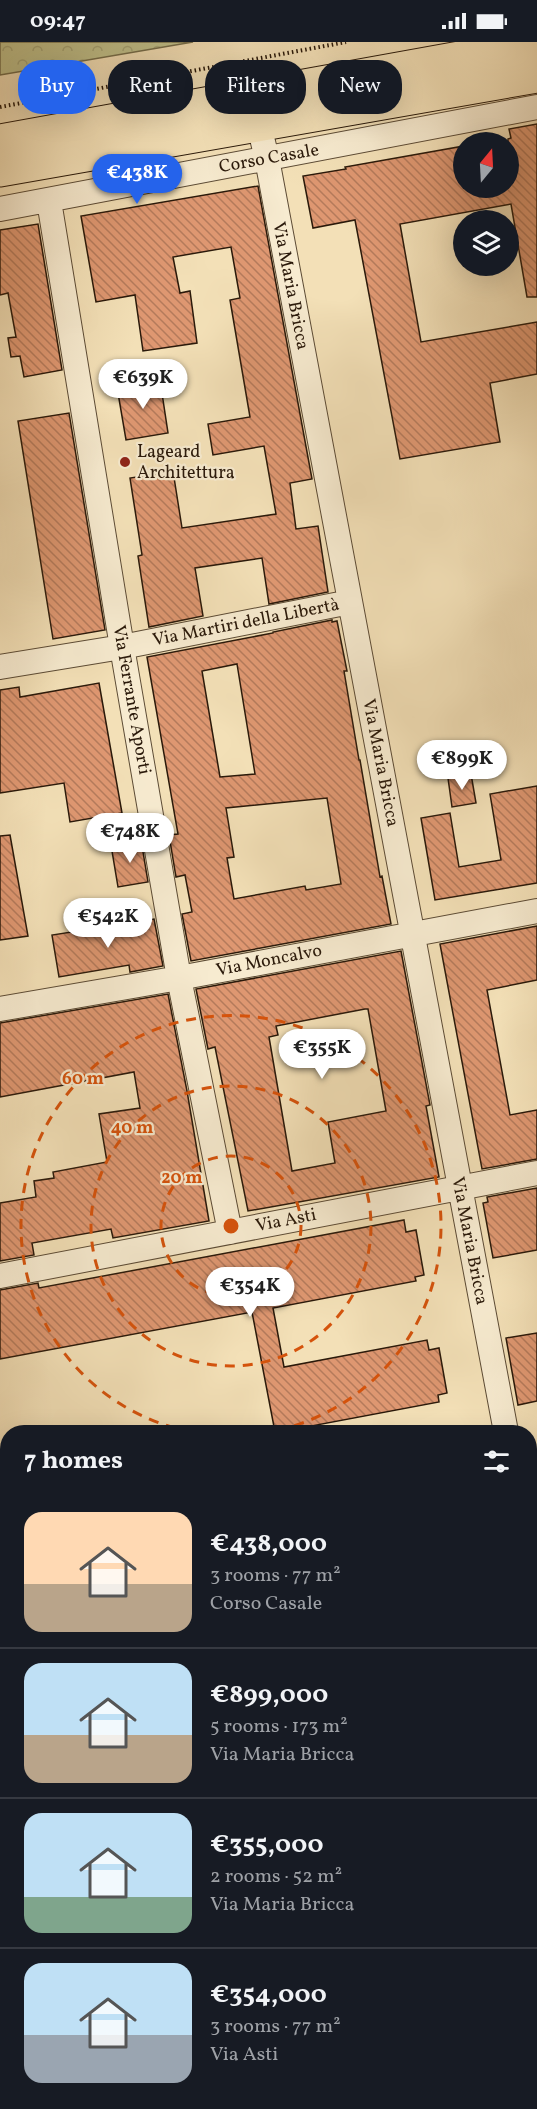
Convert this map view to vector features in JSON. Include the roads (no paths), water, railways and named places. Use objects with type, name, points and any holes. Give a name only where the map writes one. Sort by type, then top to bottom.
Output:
[{"type":"main road","name":"Corso Casale","points":[[306,98],[537,44]]},
{"type":"main road","name":"Corso Casale","points":[[306,104],[537,76]]},
{"type":"main road","name":"Corso Casale","points":[[0,141],[223,114]]},
{"type":"main road","name":"Corso Casale","points":[[0,170],[239,114]]},
{"type":"street","name":"Corso Casale","points":[[0,209],[537,107]]},
{"type":"street","name":"Via Maria Bricca","points":[[257,114],[505,1425]]},
{"type":"street","name":"Via Ferrante Aporti","points":[[49,201],[179,978],[230,1232]]},
{"type":"street","name":"Via Martiri della Libertà","points":[[0,667],[122,647],[350,602]]},
{"type":"street","name":"Via Moncalvo","points":[[0,1009],[537,911]]},
{"type":"street","name":"Via Asti","points":[[0,1276],[537,1173]]},
{"type":"place","name":"Lageard Architettura","points":[[125,462]]}]
